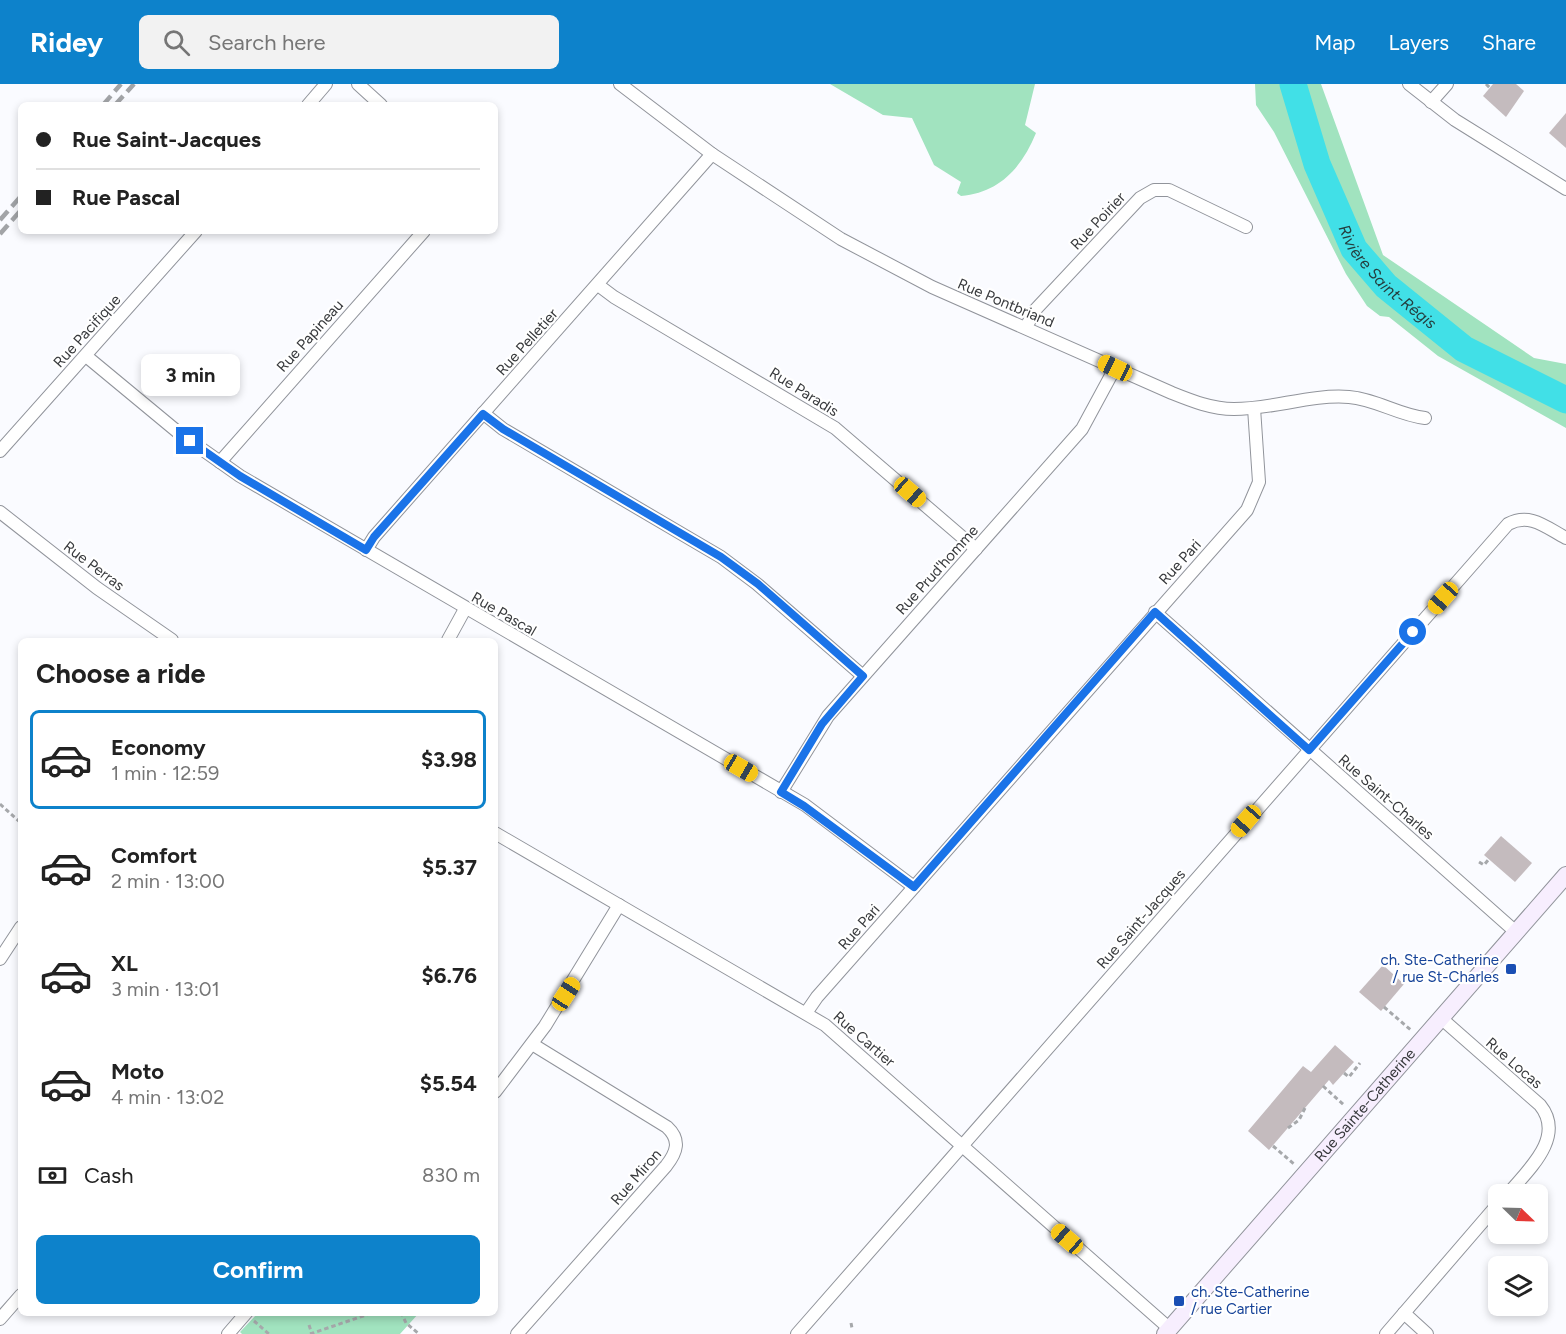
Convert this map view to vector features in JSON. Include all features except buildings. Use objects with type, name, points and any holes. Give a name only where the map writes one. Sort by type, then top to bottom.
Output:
[{"type":"street","points":[[311,102],[326,84]]},
{"type":"street","points":[[358,84],[378,102]]},
{"type":"street","name":"Rue Pontbriand","points":[[620,84],[712,154],[796,211],[862,250],[939,290],[1196,402],[1221,408],[1254,408],[1346,397],[1365,399],[1403,414],[1425,418]]},
{"type":"street","points":[[1409,84],[1455,120],[1566,189]]},
{"type":"street","points":[[1431,102],[1447,84]]},
{"type":"street","name":"Rue Pelletier","points":[[366,550],[374,537],[712,154]]},
{"type":"street","name":"Rue Poirier","points":[[1026,327],[1036,309],[1140,198],[1154,190],[1177,193],[1246,227]]},
{"type":"street","name":"Rue Pacifique","points":[[0,451],[193,234]]},
{"type":"street","name":"Rue Papineau","points":[[220,462],[421,234]]},
{"type":"street","name":"Rue Paradis","points":[[598,285],[614,297],[835,428],[976,549]]},
{"type":"street","name":"Rue Pascal","points":[[86,356],[161,418],[220,462],[465,609],[804,806],[914,887]]},
{"type":"street","name":"Rue Prud'homme","points":[[781,792],[822,724],[1082,429],[1115,368]]},
{"type":"street","name":"Rue Pari","points":[[806,1012],[1247,510],[1259,482],[1254,408]]},
{"type":"street","points":[[483,414],[503,429],[721,557],[758,584],[863,676]]},
{"type":"street","name":"Rue Perras","points":[[0,512],[70,569],[169,638]]},
{"type":"street","name":"Rue Saint-Jacques","points":[[797,1334],[1508,524],[1522,519],[1536,521],[1566,538]]},
{"type":"street","points":[[449,638],[465,609]]},
{"type":"street","name":"Rue Saint-Charles","points":[[1155,612],[1517,933]]},
{"type":"street","name":"Rue Cartier","points":[[498,835],[825,1025],[1168,1331]]},
{"type":"street","name":"Rue Sainte-Catherine","points":[[1168,1331],[1566,875]]},
{"type":"street","points":[[498,1088],[532,1044],[619,905]]},
{"type":"street","points":[[0,959],[18,932]]},
{"type":"street","name":"Rue Locas","points":[[1442,1019],[1540,1105],[1551,1121],[1551,1136],[1544,1151],[1516,1184]]},
{"type":"street","name":"Rue Miron","points":[[517,1334],[666,1166],[677,1148],[675,1136],[667,1127],[532,1044]]},
{"type":"street","points":[[1386,1334],[1488,1216]]},
{"type":"street","points":[[0,1319],[18,1298]]},
{"type":"street","points":[[1404,1313],[1427,1334]]},
{"type":"street","points":[[228,1334],[249,1316]]},
{"type":"path","points":[[1486,84],[1490,88]]},
{"type":"path","points":[[0,804],[18,820]]},
{"type":"path","points":[[1479,862],[1484,865],[1489,860]]},
{"type":"path","points":[[1384,1007],[1415,1034]]},
{"type":"path","points":[[1344,1073],[1349,1077],[1360,1064]]},
{"type":"path","points":[[1323,1086],[1348,1108]]},
{"type":"path","points":[[1288,1128],[1299,1120],[1306,1106]]},
{"type":"path","points":[[1273,1146],[1297,1167]]},
{"type":"path","points":[[249,1316],[269,1334]]},
{"type":"path","points":[[309,1325],[311,1334],[358,1316]]},
{"type":"path","points":[[403,1316],[406,1323],[419,1334]]},
{"type":"path","points":[[352,1318],[354,1325]]},
{"type":"path","points":[[851,1323],[852,1328]]},
{"type":"green space","points":[[830,84],[1035,84],[1025,125],[1036,133],[1024,157],[1008,176],[987,190],[961,196],[957,193],[961,182],[934,165],[912,118],[883,115]]},
{"type":"green space","points":[[1255,84],[1321,84],[1383,255],[1534,358],[1566,364],[1566,428],[1438,356],[1389,317],[1380,316],[1367,306],[1346,274],[1274,132],[1256,105]]},
{"type":"green space","points":[[255,1316],[416,1316],[400,1334],[242,1334],[240,1332]]},
{"type":"waterway","name":"Rivière Saint-Régis","points":[[1293,84],[1317,164],[1354,249],[1386,286],[1464,349],[1566,400]]},
{"type":"railway","points":[[106,102],[121,84]]},
{"type":"railway","points":[[118,102],[134,84]]},
{"type":"railway","points":[[0,220],[18,199]]},
{"type":"railway","points":[[0,234],[18,213]]},
{"type":"place","name":"ch. Ste-Catherine / rue St-Charles","points":[[1511,969]]},
{"type":"place","name":"ch. Ste-Catherine / rue Cartier","points":[[1179,1301]]},
{"type":"route","points":[[190,441],[240,476],[366,550],[374,537],[483,414],[503,429],[721,557],[758,584],[863,676],[822,724],[781,792],[804,806],[914,887],[1155,612],[1309,750],[1413,632]]}]
